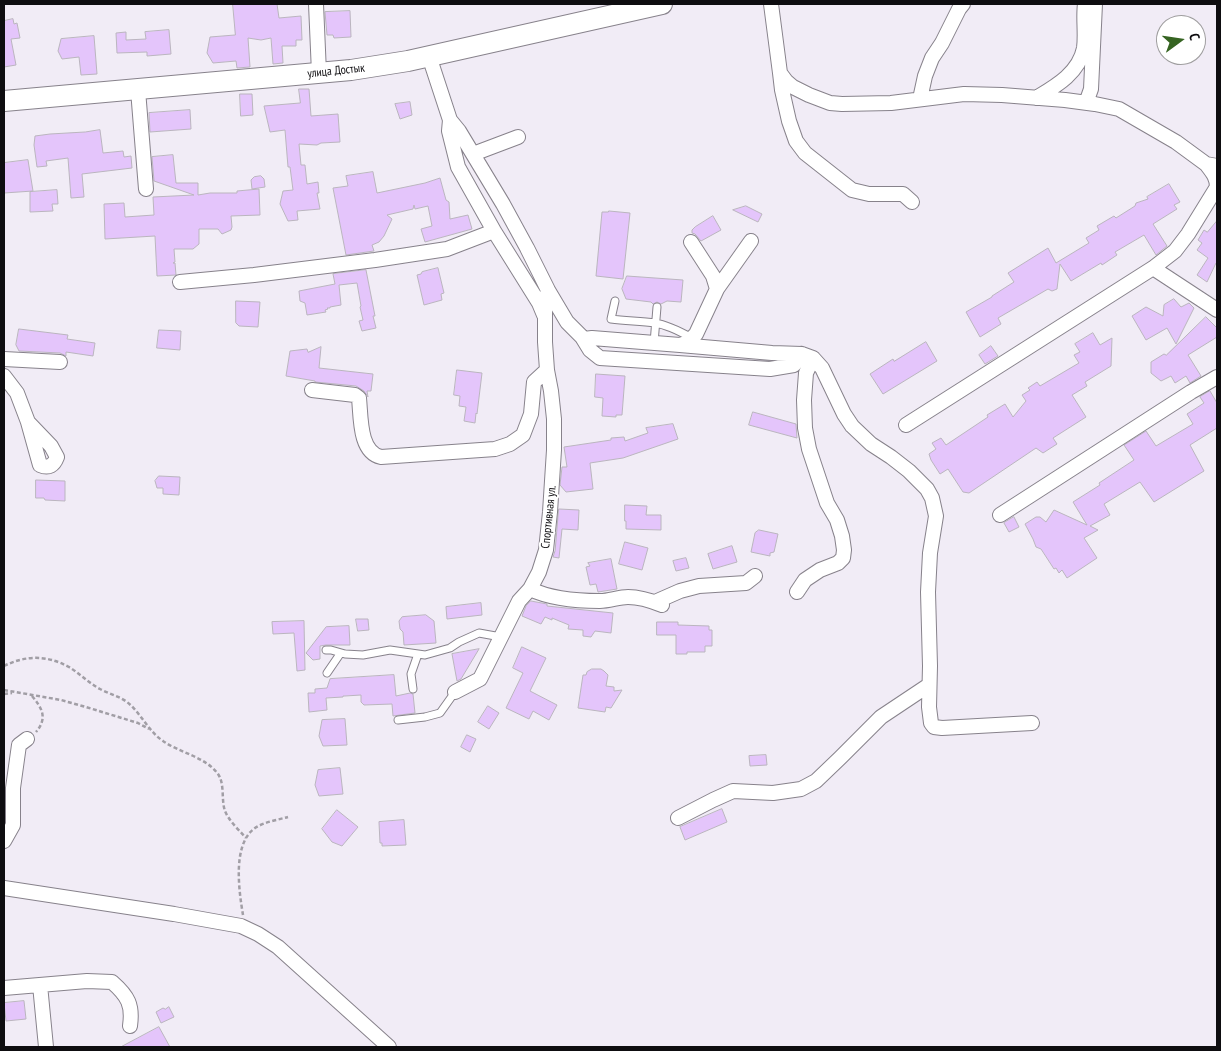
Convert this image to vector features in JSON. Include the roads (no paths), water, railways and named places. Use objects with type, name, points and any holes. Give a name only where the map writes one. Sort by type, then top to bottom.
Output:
[{"type":"main road","name":"улица Достык","points":[[4,101],[351,70],[408,61],[662,4]]},
{"type":"street","points":[[316,4],[319,73]]},
{"type":"street","points":[[771,4],[782,90],[796,141],[805,153],[852,190],[868,194],[903,194],[912,202]]},
{"type":"street","points":[[920,99],[932,58],[963,4]]},
{"type":"street","points":[[1036,98],[1066,78],[1079,62],[1084,47],[1085,4]]},
{"type":"street","points":[[1086,103],[1091,89],[1095,4]]},
{"type":"street","points":[[429,56],[450,120],[450,131],[458,167],[494,231],[539,303],[545,317]]},
{"type":"street","points":[[780,73],[793,87],[830,103],[891,103],[964,94],[1002,94],[1086,103],[1120,109],[1212,165],[1217,180],[1217,187],[1188,234],[1175,251],[1153,268],[906,425]]},
{"type":"street","points":[[138,90],[146,189]]},
{"type":"street","points":[[450,120],[459,131],[519,233],[548,290],[567,322],[583,338],[590,350],[600,358],[770,369],[794,365],[807,356]]},
{"type":"street","points":[[473,154],[518,137]]},
{"type":"street","points":[[180,282],[254,275],[447,249],[494,231]]},
{"type":"street","points":[[686,342],[696,334],[717,289],[751,241]]},
{"type":"street","points":[[691,242],[713,276],[717,289]]},
{"type":"street","points":[[1153,268],[1217,310]]},
{"type":"street","name":"Спортивная ул.","points":[[455,692],[480,679],[519,601],[530,589],[539,572],[546,550],[554,450],[551,391],[547,370],[545,317],[545,303],[548,290]]},
{"type":"street","points":[[583,338],[654,343],[686,342],[807,356],[822,368],[844,414],[852,426],[872,444],[909,471],[927,489],[932,498],[936,516],[931,546],[928,592],[929,707],[931,723],[934,727],[942,728],[1032,723]]},
{"type":"street","points":[[797,592],[805,580],[820,570],[838,564],[843,558],[844,550],[837,520],[827,503],[809,449],[805,428],[804,400],[807,356]]},
{"type":"street","points":[[4,359],[60,362]]},
{"type":"street","points":[[312,390],[355,395],[360,398],[364,441],[368,449],[375,455],[495,449],[510,444],[523,435],[530,414],[534,382],[547,370]]},
{"type":"street","points":[[4,376],[17,393],[28,422]]},
{"type":"street","points":[[1000,515],[1217,377]]},
{"type":"street","points":[[530,589],[556,597],[600,601],[627,597],[659,604],[680,591],[699,586],[746,583],[755,576]]},
{"type":"street","points":[[678,818],[733,791],[773,792],[801,789],[816,781],[882,716],[929,685]]},
{"type":"street","points":[[4,842],[13,825],[13,788],[19,745],[27,739]]},
{"type":"street","points":[[4,888],[174,914],[246,928],[278,947],[389,1047]]},
{"type":"street","points":[[4,988],[86,981],[112,982],[124,993],[130,1004],[132,1014],[130,1026]]},
{"type":"street","points":[[40,985],[46,1047]]},
{"type":"lane","points":[[615,301],[611,319],[664,325],[686,342]]},
{"type":"lane","points":[[654,343],[657,307]]},
{"type":"lane","points":[[326,650],[340,654],[363,655],[390,650],[425,655],[450,648],[479,633],[502,637]]},
{"type":"lane","points":[[326,673],[340,654]]},
{"type":"lane","points":[[413,689],[411,674],[418,654]]},
{"type":"lane","points":[[398,720],[440,713],[455,692]]}]
